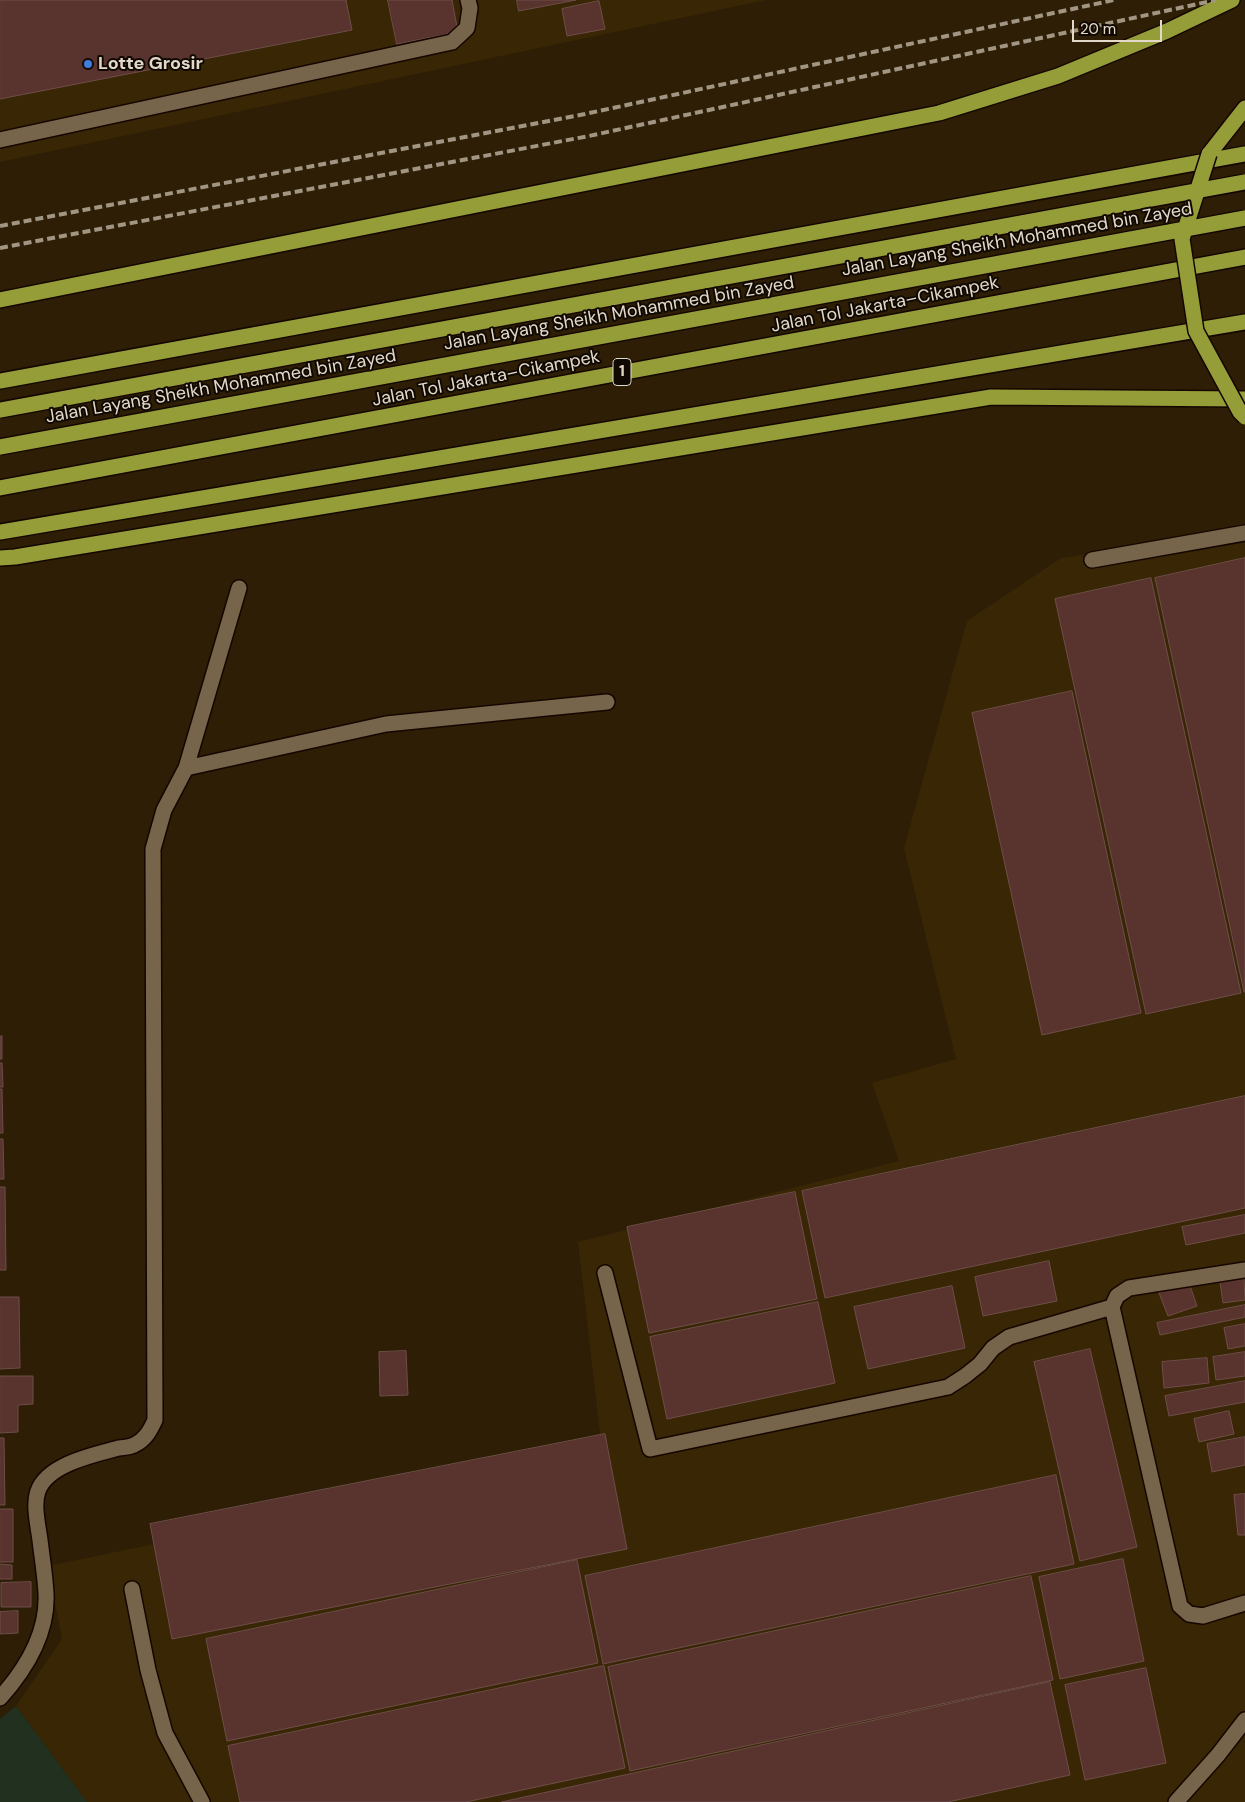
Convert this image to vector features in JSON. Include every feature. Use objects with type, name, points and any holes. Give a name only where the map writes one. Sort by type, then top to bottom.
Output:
[{"type":"highway","points":[[1167,31],[1219,0]]},
{"type":"highway","points":[[0,300],[939,113],[1058,76],[1167,31],[1232,0]]},
{"type":"highway","points":[[1245,108],[1209,154],[1182,239],[1196,331],[1240,412],[1245,417]]},
{"type":"highway","points":[[0,381],[1245,154]]},
{"type":"highway","name":"Jalan Layang Sheikh Mohammed bin Zayed","points":[[0,410],[1245,182]]},
{"type":"highway","name":"Jalan Layang Sheikh Mohammed bin Zayed","points":[[0,447],[1245,218]]},
{"type":"highway","name":"Jalan Tol Jakarta–Cikampek","points":[[0,488],[1245,257]]},
{"type":"highway","points":[[0,532],[1245,322]]},
{"type":"highway","points":[[0,558],[990,397],[1245,398]]},
{"type":"lane","points":[[0,140],[452,42],[467,28],[470,8],[468,0]]},
{"type":"lane","points":[[1092,560],[1245,533]]},
{"type":"lane","points":[[0,1698],[24,1667],[38,1640],[44,1617],[46,1594],[36,1511],[38,1490],[51,1473],[71,1462],[117,1448],[134,1446],[148,1435],[155,1420],[153,849],[164,810],[186,768],[239,588]]},
{"type":"lane","points":[[186,768],[386,724],[607,702]]},
{"type":"lane","points":[[1245,1270],[1128,1288],[1117,1296],[1112,1307],[1180,1606],[1189,1614],[1203,1616],[1245,1603]]},
{"type":"lane","points":[[605,1273],[650,1449],[948,1387],[966,1376],[980,1364],[993,1348],[1008,1337],[1112,1307]]},
{"type":"lane","points":[[132,1589],[148,1670],[165,1733],[202,1802]]},
{"type":"lane","points":[[1176,1802],[1218,1755],[1245,1720]]},
{"type":"shaded area","points":[[0,0],[766,0],[0,162]]},
{"type":"shaded area","points":[[1245,530],[1245,1802],[87,1802],[16,1706],[62,1639],[48,1566],[602,1451],[578,1242],[899,1161],[872,1083],[956,1059],[904,848],[967,621],[1061,558]]},
{"type":"green space","points":[[16,1706],[87,1802],[0,1802],[0,1719]]},
{"type":"building","name":"Lotte Grosir","points":[[0,0],[346,0],[352,30],[0,99]]},
{"type":"building","points":[[388,0],[452,0],[458,32],[397,44]]},
{"type":"building","points":[[517,0],[576,0],[519,11]]},
{"type":"building","points":[[599,1],[605,29],[567,36],[562,9]]},
{"type":"building","points":[[1245,558],[1245,992],[1244,992],[1155,578]]},
{"type":"building","points":[[1151,578],[1241,993],[1146,1014],[1055,599]]},
{"type":"building","points":[[1072,691],[1141,1013],[1042,1035],[972,713]]},
{"type":"building","points":[[2,1036],[2,1059],[0,1059],[0,1037]]},
{"type":"building","points":[[0,1063],[2,1063],[3,1087],[0,1087]]},
{"type":"building","points":[[0,1089],[2,1089],[3,1133],[0,1133]]},
{"type":"building","points":[[1245,1096],[1245,1208],[825,1298],[802,1191]]},
{"type":"building","points":[[0,1139],[3,1139],[4,1179],[0,1179]]},
{"type":"building","points":[[0,1187],[5,1187],[6,1270],[0,1270]]},
{"type":"building","points":[[795,1192],[817,1299],[649,1333],[627,1227]]},
{"type":"building","points":[[1245,1215],[1245,1233],[1186,1245],[1182,1227]]},
{"type":"building","points":[[1049,1261],[1057,1301],[983,1316],[975,1277]]},
{"type":"building","points":[[1244,1278],[1245,1300],[1223,1303],[1220,1282]]},
{"type":"building","points":[[1189,1283],[1197,1306],[1168,1316],[1159,1293]]},
{"type":"building","points":[[952,1286],[965,1348],[868,1369],[854,1307]]},
{"type":"building","points":[[0,1297],[19,1297],[20,1368],[0,1369]]},
{"type":"building","points":[[818,1302],[835,1383],[667,1419],[650,1337]]},
{"type":"building","points":[[1245,1305],[1245,1317],[1160,1335],[1157,1323]]},
{"type":"building","points":[[1245,1324],[1245,1346],[1228,1349],[1224,1328]]},
{"type":"building","points":[[1090,1349],[1137,1547],[1080,1561],[1034,1362]]},
{"type":"building","points":[[406,1351],[408,1395],[380,1396],[379,1352]]},
{"type":"building","points":[[1245,1352],[1245,1376],[1216,1380],[1213,1357]]},
{"type":"building","points":[[1207,1358],[1209,1383],[1164,1388],[1162,1362]]},
{"type":"building","points":[[0,1376],[33,1376],[33,1404],[18,1405],[18,1432],[0,1433]]},
{"type":"building","points":[[1245,1381],[1245,1402],[1169,1416],[1165,1396]]},
{"type":"building","points":[[1229,1411],[1234,1434],[1199,1442],[1194,1419]]},
{"type":"building","points":[[605,1434],[627,1549],[172,1639],[150,1524]]},
{"type":"building","points":[[1245,1437],[1245,1465],[1212,1472],[1207,1444]]},
{"type":"building","points":[[0,1438],[4,1438],[5,1505],[0,1505]]},
{"type":"building","points":[[1056,1475],[1074,1564],[603,1664],[585,1576]]},
{"type":"building","points":[[1245,1494],[1245,1535],[1238,1535],[1234,1495]]},
{"type":"building","points":[[0,1509],[13,1509],[13,1562],[0,1562]]},
{"type":"building","points":[[1123,1559],[1144,1661],[1060,1679],[1039,1577]]},
{"type":"building","points":[[577,1560],[598,1663],[227,1741],[206,1639]]},
{"type":"building","points":[[0,1564],[12,1565],[12,1579],[0,1579]]},
{"type":"building","points":[[1031,1576],[1053,1680],[630,1771],[608,1667]]},
{"type":"building","points":[[31,1582],[31,1607],[1,1607],[1,1583]]},
{"type":"building","points":[[18,1611],[18,1633],[0,1634],[0,1612]]},
{"type":"building","points":[[604,1666],[625,1768],[466,1802],[240,1802],[228,1746]]},
{"type":"building","points":[[1146,1668],[1166,1763],[1085,1780],[1065,1685]]},
{"type":"building","points":[[1050,1682],[1070,1775],[948,1802],[502,1802]]},
{"type":"railway","points":[[0,226],[585,114],[1114,0]]},
{"type":"railway","points":[[0,248],[589,136],[1216,0]]},
{"type":"place","name":"Lotte Grosir","points":[[88,64]]}]
